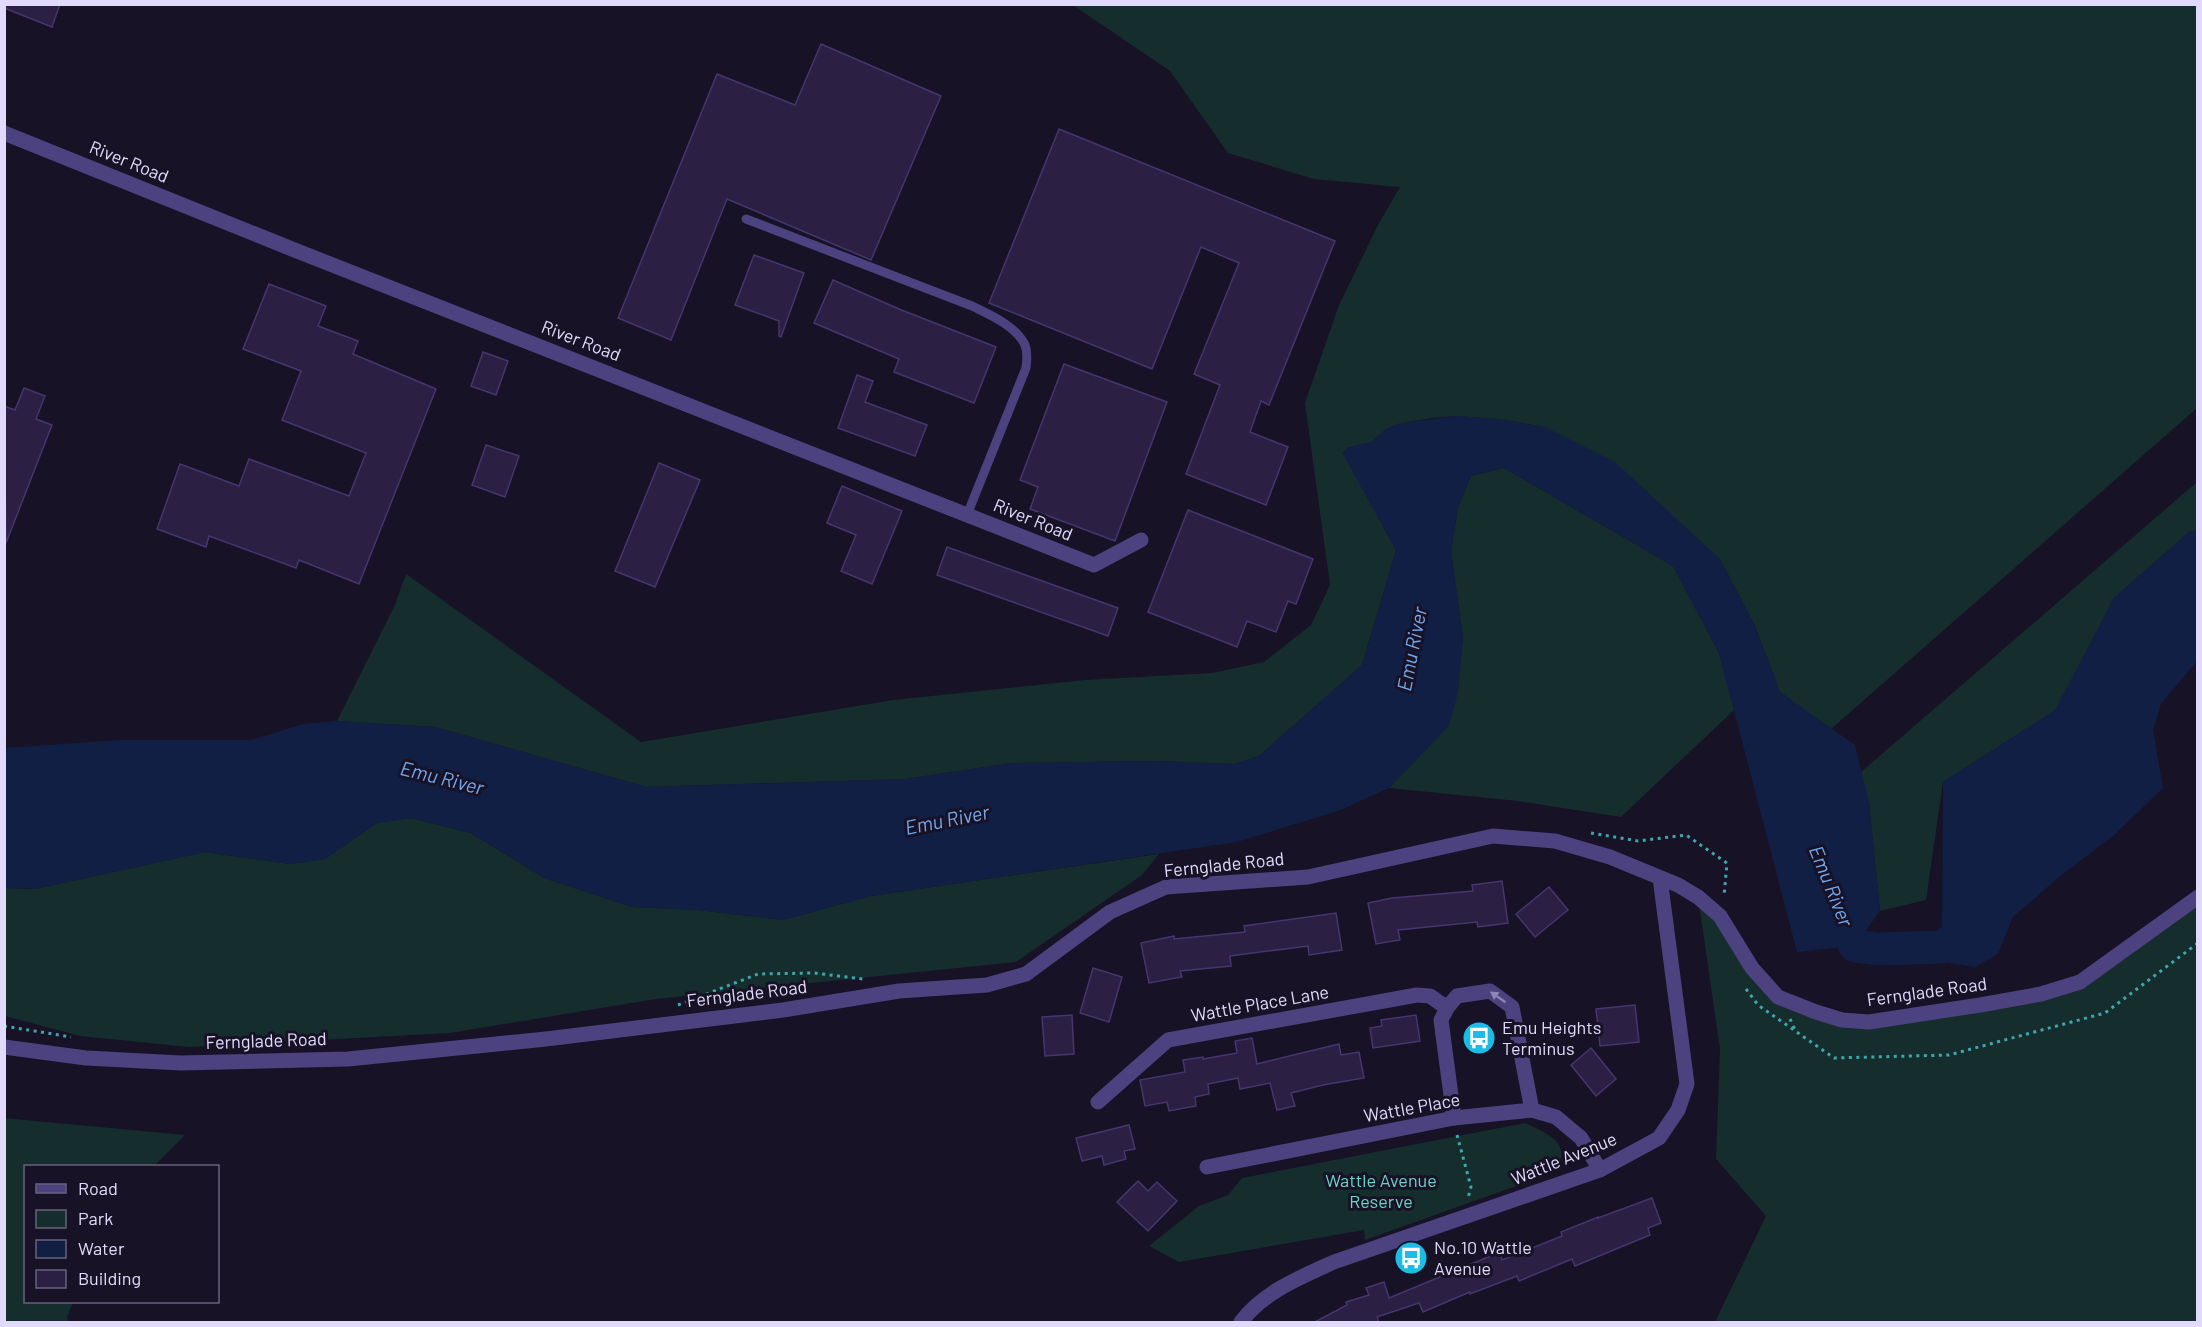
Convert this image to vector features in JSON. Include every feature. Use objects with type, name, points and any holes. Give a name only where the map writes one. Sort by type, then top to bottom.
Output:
[{"type":"street","name":"River Road","points":[[4,133],[303,254],[1094,565],[1141,540]]},
{"type":"street","name":"Fernglade Road","points":[[4,1047],[86,1058],[181,1063],[348,1059],[546,1039],[783,1010],[899,991],[987,985],[1026,974],[1110,912],[1166,888],[1308,877],[1493,836],[1555,841],[1610,857],[1660,878],[1698,897],[1720,916],[1752,968],[1778,997],[1833,1017],[1869,1022],[2042,994],[2079,982],[2198,897]]},
{"type":"street","name":"Wattle Avenue","points":[[1241,1323],[1250,1310],[1292,1281],[1334,1262],[1600,1170],[1659,1138],[1678,1110],[1687,1084],[1660,878]]},
{"type":"street","points":[[1454,1118],[1441,1020],[1457,996],[1490,991],[1512,1007],[1532,1110]]},
{"type":"street","name":"Wattle Place Lane","points":[[1098,1102],[1168,1040],[1417,995],[1430,996],[1447,1008]]},
{"type":"street","name":"Wattle Place","points":[[1207,1167],[1454,1118],[1532,1110],[1556,1117],[1581,1138],[1600,1170]]},
{"type":"lane","points":[[746,219],[972,306],[1016,332],[1025,344],[1026,368],[967,515]]},
{"type":"path","points":[[1582,831],[1638,841],[1686,835],[1727,862],[1720,916]]},
{"type":"path","points":[[1745,988],[1758,1005],[1834,1058],[1949,1055],[2105,1013],[2198,943]]},
{"type":"path","points":[[667,1006],[679,1005],[758,974],[814,973],[869,980]]},
{"type":"path","points":[[4,1026],[74,1038]]},
{"type":"path","points":[[1458,1146],[1471,1187],[1466,1217]]},
{"type":"green space","points":[[1073,5],[2197,5],[2197,408],[1831,729],[1780,692],[1755,626],[1720,559],[1545,427],[1498,419],[1456,416],[1401,423],[1386,429],[1372,442],[1347,448],[1343,453],[1396,550],[1362,665],[1259,756],[1234,764],[1157,761],[1012,763],[905,779],[646,787],[435,727],[337,721],[394,607],[406,574],[641,742],[893,700],[1085,680],[1212,673],[1264,662],[1311,625],[1330,585],[1305,403],[1339,305],[1378,225],[1400,187],[1314,179],[1228,153],[1170,71]]},
{"type":"green space","points":[[1504,468],[1673,566],[1719,653],[1734,710],[1621,817],[1518,801],[1389,788],[1448,726],[1463,639],[1451,552],[1458,507],[1471,476]]},
{"type":"green space","points":[[2197,482],[2197,530],[2189,532],[2114,598],[2056,710],[1943,782],[1926,900],[1880,911],[1869,803],[1861,772]]},
{"type":"green space","points":[[411,818],[471,833],[544,878],[632,907],[698,910],[783,920],[871,896],[1159,854],[1142,875],[1016,962],[656,999],[450,1033],[189,1047],[80,1036],[5,1016],[4,888],[35,889],[205,852],[290,864],[325,859],[377,823]]},
{"type":"green space","points":[[1698,897],[1778,997],[1842,1020],[2079,982],[2197,897],[2197,1322],[1715,1322],[1766,1216],[1716,1159],[1720,1049]]},
{"type":"green space","points":[[4,1118],[185,1135],[155,1165],[24,1165],[24,1303],[73,1303],[67,1318],[68,1322],[5,1322]]},
{"type":"green space","name":"Wattle Avenue Reserve","points":[[1525,1123],[1550,1136],[1560,1147],[1562,1154],[1555,1172],[1365,1240],[1364,1230],[1179,1262],[1149,1246],[1199,1206],[1228,1195],[1242,1178]]},
{"type":"water","points":[[1456,416],[1498,419],[1545,427],[1615,462],[1720,559],[1755,626],[1780,692],[1855,745],[1869,803],[1880,911],[1855,946],[1797,952],[1719,653],[1673,566],[1504,468],[1471,476],[1458,507],[1451,552],[1463,639],[1458,692],[1449,726],[1389,788],[1338,811],[1237,842],[871,896],[783,920],[698,910],[632,907],[544,878],[471,833],[411,818],[377,823],[325,859],[290,864],[205,852],[35,889],[5,888],[5,748],[120,740],[252,740],[303,724],[337,721],[435,727],[646,787],[905,779],[1012,763],[1157,761],[1234,764],[1259,756],[1362,665],[1396,550],[1343,454],[1347,448],[1372,442],[1386,429],[1401,423]]},
{"type":"water","points":[[2197,530],[2197,661],[2161,704],[2153,730],[2163,788],[2113,836],[2059,877],[2013,917],[1998,954],[1975,967],[1949,963],[1942,947],[1943,782],[2055,710],[2114,598],[2189,532]]},
{"type":"building","points":[[4,4],[60,4],[52,27],[4,8]]},
{"type":"building","points":[[821,44],[941,96],[871,260],[727,199],[671,340],[618,318],[717,74],[795,105]]},
{"type":"building","points":[[1059,129],[1335,241],[1269,405],[1261,401],[1250,432],[1288,447],[1266,505],[1186,474],[1220,385],[1194,374],[1239,263],[1201,247],[1152,369],[989,303]]},
{"type":"building","points":[[754,255],[804,273],[781,337],[779,336],[779,321],[735,305]]},
{"type":"building","points":[[833,280],[996,347],[974,403],[894,372],[899,359],[814,323]]},
{"type":"building","points":[[269,284],[326,306],[318,326],[358,341],[353,354],[436,389],[359,584],[299,560],[296,568],[209,536],[206,547],[157,529],[180,464],[239,486],[249,459],[349,496],[366,453],[282,420],[301,371],[243,349]]},
{"type":"building","points":[[483,352],[508,361],[496,395],[471,386]]},
{"type":"building","points":[[1064,364],[1167,402],[1115,541],[1030,509],[1038,487],[1020,480]]},
{"type":"building","points":[[857,375],[873,381],[865,402],[927,425],[915,456],[838,428]]},
{"type":"building","points":[[24,388],[45,396],[36,419],[52,425],[6,543],[4,406],[15,410]]},
{"type":"building","points":[[486,445],[519,456],[505,497],[472,485]]},
{"type":"building","points":[[659,463],[700,480],[655,587],[615,571]]},
{"type":"building","points":[[842,486],[902,511],[872,584],[841,571],[856,535],[827,523]]},
{"type":"building","points":[[1188,510],[1313,559],[1296,604],[1288,601],[1276,632],[1247,621],[1237,647],[1148,612]]},
{"type":"building","points":[[947,547],[1118,608],[1108,636],[937,575]]},
{"type":"building","points":[[1502,881],[1508,923],[1478,927],[1477,922],[1398,930],[1400,940],[1376,944],[1368,903],[1392,898],[1473,891],[1472,885]]},
{"type":"building","points":[[1549,887],[1568,910],[1535,937],[1516,914]]},
{"type":"building","points":[[1336,913],[1342,950],[1309,955],[1308,946],[1230,956],[1231,966],[1180,971],[1182,977],[1149,983],[1141,943],[1174,936],[1174,939],[1245,932],[1244,926]]},
{"type":"building","points":[[1093,968],[1122,977],[1109,1022],[1080,1013]]},
{"type":"building","points":[[1635,1005],[1639,1042],[1600,1046],[1596,1009]]},
{"type":"building","points":[[1072,1015],[1074,1054],[1045,1056],[1042,1017]]},
{"type":"building","points":[[1416,1015],[1420,1041],[1373,1048],[1370,1028],[1382,1026],[1381,1020]]},
{"type":"building","points":[[1252,1038],[1257,1064],[1339,1044],[1341,1055],[1359,1052],[1364,1078],[1291,1093],[1295,1106],[1277,1110],[1270,1083],[1240,1089],[1238,1078],[1208,1084],[1209,1094],[1195,1097],[1196,1106],[1169,1111],[1167,1102],[1145,1106],[1140,1080],[1185,1072],[1183,1060],[1237,1053],[1235,1041]]},
{"type":"building","points":[[1591,1048],[1616,1079],[1596,1096],[1571,1065]]},
{"type":"building","points":[[1129,1125],[1135,1149],[1124,1151],[1126,1159],[1104,1165],[1102,1156],[1082,1161],[1076,1138]]},
{"type":"building","points":[[1138,1181],[1148,1191],[1157,1182],[1177,1201],[1148,1231],[1117,1202]]},
{"type":"building","points":[[1652,1198],[1661,1223],[1648,1228],[1650,1235],[1575,1266],[1572,1259],[1519,1281],[1517,1276],[1470,1294],[1470,1292],[1423,1312],[1419,1303],[1377,1317],[1379,1323],[1313,1323],[1347,1305],[1346,1302],[1369,1295],[1366,1288],[1384,1282],[1389,1298],[1500,1252],[1502,1260],[1562,1236],[1561,1232]]},
{"type":"waterway","name":"Emu River","points":[[1838,904],[1855,946],[1878,949],[1942,947],[1979,920]]},
{"type":"place","name":"Emu Heights Terminus","points":[[1479,1038]]},
{"type":"place","name":"No.10 Wattle Avenue","points":[[1411,1258]]}]
